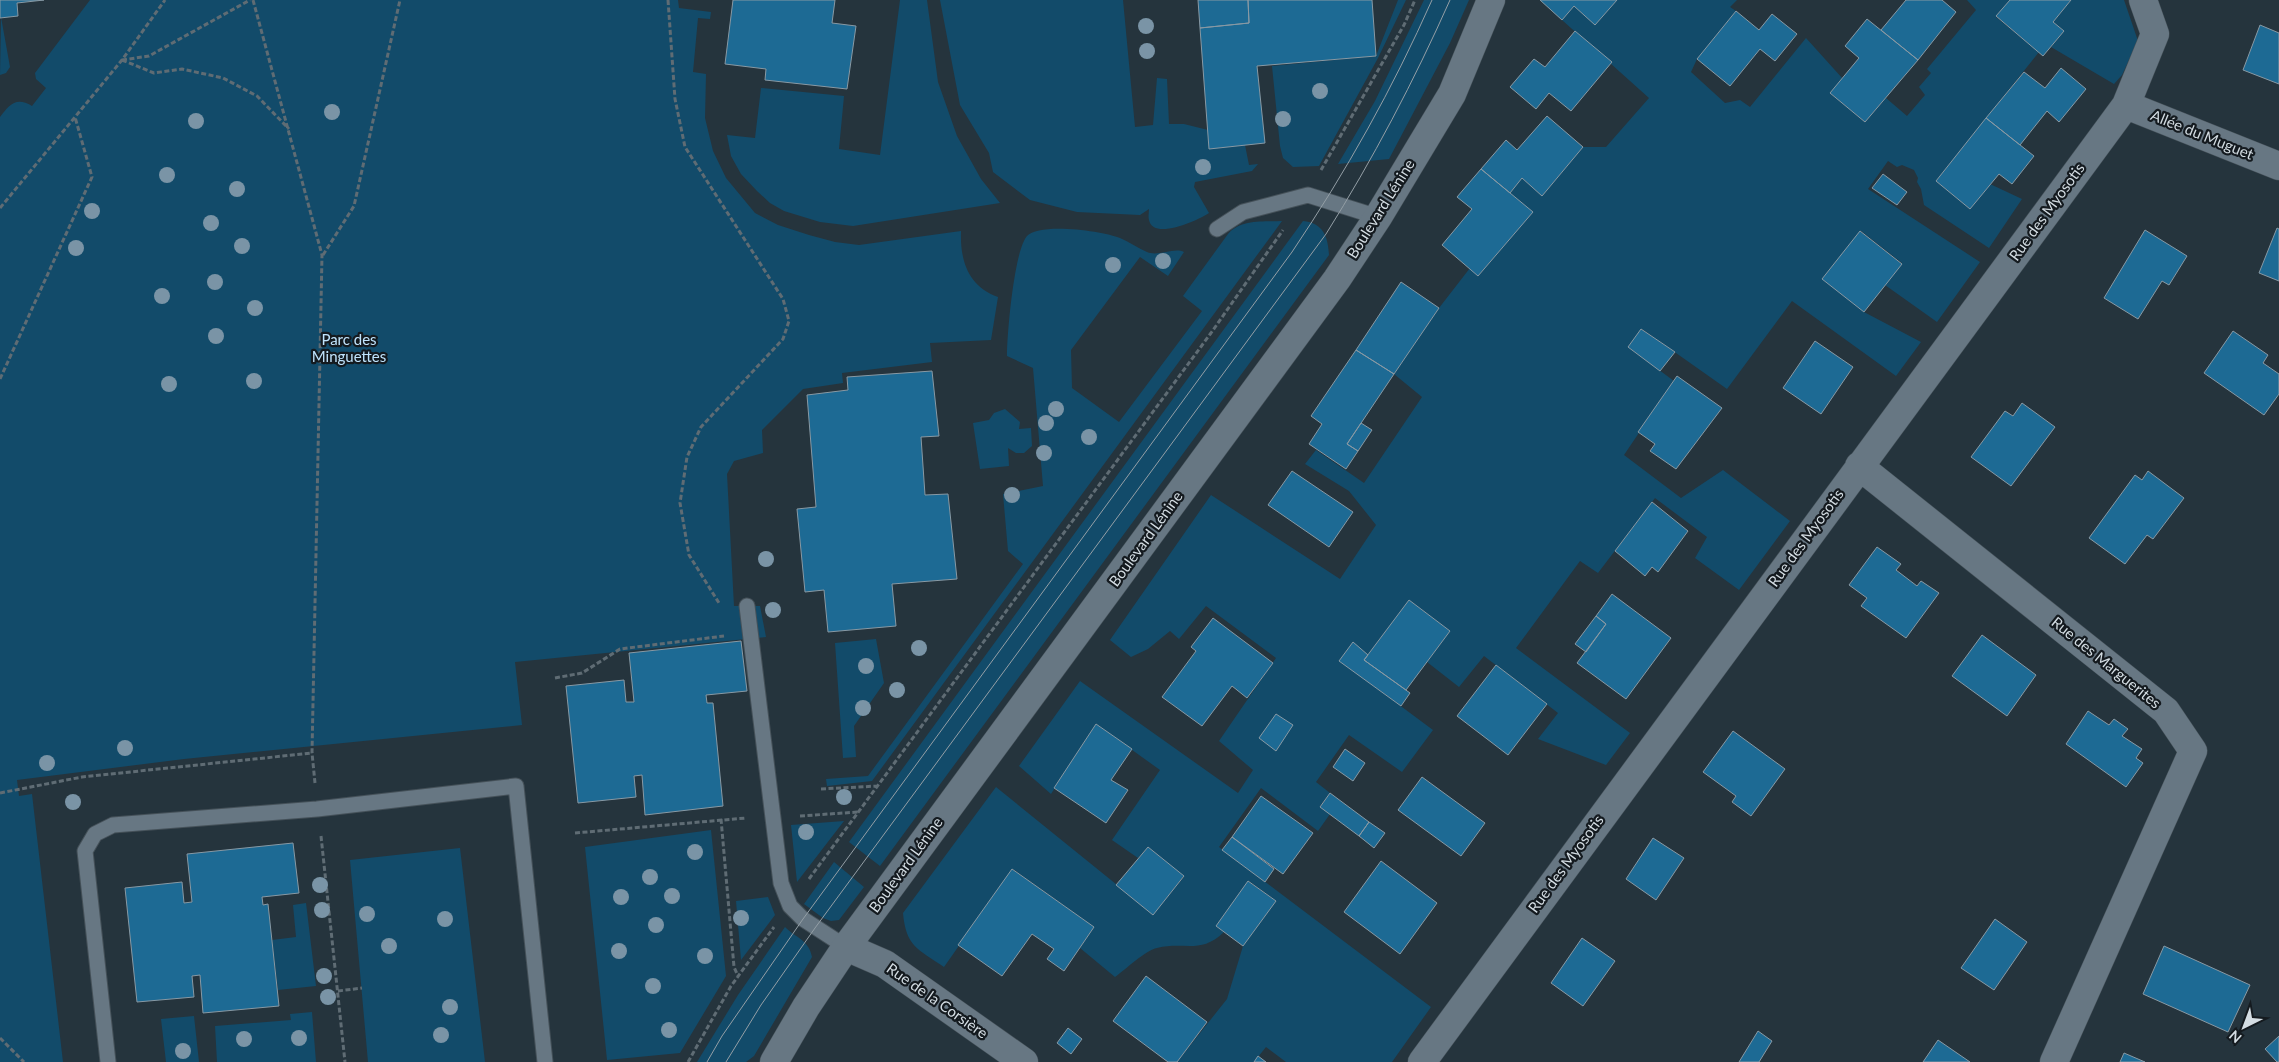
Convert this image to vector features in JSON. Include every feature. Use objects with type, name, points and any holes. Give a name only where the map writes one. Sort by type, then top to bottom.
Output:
[{"type":"street","name":"Boulevard Lénine","points":[[774,1062],[806,1007],[846,947],[1337,279],[1378,217],[1452,94],[1491,0]]},
{"type":"street","name":"Rue des Myosotis","points":[[1422,1062],[2126,105],[2155,34],[2143,0]]},
{"type":"street","name":"Allée du Muguet","points":[[2126,105],[2279,166]]},
{"type":"street","name":"Rue des Marguerites","points":[[1859,466],[2166,710],[2193,750],[2054,1062]]},
{"type":"street","name":"Rue de la Corsière","points":[[846,947],[885,964],[1024,1062]]},
{"type":"lane","points":[[1217,229],[1243,212],[1308,195],[1378,217]]},
{"type":"lane","points":[[747,606],[781,883],[790,906],[802,919],[846,947]]},
{"type":"lane","points":[[108,1062],[85,851],[95,834],[113,825],[318,809],[516,786],[546,1062]]},
{"type":"path","points":[[0,208],[122,60],[165,0]]},
{"type":"path","points":[[122,60],[149,56],[252,0],[289,129],[322,255],[312,753],[345,1062]]},
{"type":"path","points":[[322,255],[354,206],[400,0]]},
{"type":"path","points":[[668,0],[675,99],[685,147],[783,299],[789,321],[783,339],[701,427],[687,457],[680,503],[689,555],[722,607],[749,633]]},
{"type":"path","points":[[688,1062],[738,976],[1211,333],[1308,195],[1404,25],[1415,0]]},
{"type":"path","points":[[122,60],[154,73],[182,69],[223,78],[257,96],[289,129]]},
{"type":"path","points":[[0,379],[92,177],[75,117]]},
{"type":"path","points":[[555,678],[582,673],[620,649],[749,633]]},
{"type":"path","points":[[0,793],[82,777],[312,753]]},
{"type":"path","points":[[821,789],[878,786]]},
{"type":"path","points":[[575,833],[721,819],[859,812]]},
{"type":"path","points":[[721,819],[734,967],[738,976]]},
{"type":"path","points":[[338,991],[362,988]]},
{"type":"path","points":[[0,1038],[24,1062]]},
{"type":"green space","name":"Parc des Minguettes","points":[[90,0],[678,0],[679,8],[711,12],[710,19],[698,18],[693,72],[706,74],[705,118],[713,151],[726,178],[755,213],[778,225],[809,235],[835,242],[859,245],[961,231],[962,252],[968,271],[979,286],[998,297],[991,340],[930,343],[932,362],[842,373],[843,383],[803,389],[762,430],[763,453],[734,461],[727,474],[734,606],[760,606],[766,637],[515,662],[522,725],[184,759],[17,780],[19,796],[32,794],[63,1062],[0,1062],[0,117],[13,103],[22,102],[32,106],[46,88],[36,79],[35,73]]},
{"type":"green space","points":[[900,0],[927,0],[938,82],[957,136],[981,179],[1000,203],[853,226],[820,222],[784,211],[770,203],[741,174],[731,156],[727,135],[755,138],[761,88],[844,96],[839,149],[880,155]]},
{"type":"green space","points":[[940,0],[1123,0],[1135,127],[1153,125],[1157,78],[1167,79],[1169,124],[1184,124],[1208,130],[1209,149],[1245,145],[1249,165],[1258,164],[1252,171],[1195,182],[1194,187],[1209,213],[1187,224],[1167,229],[1159,229],[1152,226],[1149,219],[1149,209],[1140,215],[1077,212],[1030,200],[993,172],[989,153],[960,105]]},
{"type":"green space","points":[[1398,0],[1406,0],[1378,58],[1319,166],[1293,167],[1283,158],[1280,146],[1272,66],[1376,56]]},
{"type":"green space","points":[[1424,0],[1469,0],[1450,43],[1389,159],[1338,164],[1375,101]]},
{"type":"green space","points":[[1617,0],[1737,0],[1730,7],[1736,11],[1697,59],[1691,72],[1725,103],[1740,100],[1750,107],[1806,38],[1843,79],[1831,94],[1865,122],[1886,98],[1907,116],[1925,95],[1919,87],[1931,73],[1927,69],[1976,10],[1967,0],[2010,0],[1996,17],[2039,52],[1936,181],[1970,209],[1990,184],[2022,199],[1989,248],[1924,205],[1921,189],[1917,182],[1918,178],[1914,170],[1902,165],[1897,167],[1888,161],[1868,189],[1980,262],[1937,322],[1885,285],[1902,263],[1861,231],[1823,279],[1864,312],[1921,342],[1896,376],[1792,301],[1727,389],[1642,329],[1628,347],[1674,381],[1624,455],[1681,498],[1723,470],[1790,521],[1739,590],[1695,558],[1707,537],[1655,498],[1598,573],[1580,561],[1516,648],[1630,733],[1606,765],[1538,739],[1558,713],[1484,656],[1459,687],[1427,662],[1450,631],[1409,600],[1368,655],[1353,643],[1340,661],[1433,730],[1402,772],[1349,735],[1316,782],[1330,793],[1320,806],[1330,814],[1318,831],[1261,788],[1219,847],[1431,1007],[1392,1062],[1286,1062],[1266,1047],[1254,1062],[1177,1062],[1227,999],[1243,946],[1276,901],[1249,881],[1216,926],[1224,932],[1215,939],[1200,945],[1167,946],[1152,949],[1115,977],[1080,948],[1094,927],[1013,869],[944,967],[920,951],[910,940],[903,913],[996,787],[1153,914],[1184,877],[1148,847],[1138,858],[1112,840],[1160,770],[1096,724],[1051,794],[1019,766],[1080,681],[1238,793],[1253,770],[1219,741],[1276,658],[1206,606],[1179,639],[1170,631],[1148,649],[1131,657],[1110,640],[1211,495],[1340,579],[1376,525],[1349,491],[1305,464],[1316,450],[1364,483],[1422,397],[1394,374],[1439,308],[1470,268],[1479,275],[1532,213],[1510,193],[1522,178],[1542,196],[1583,147],[1606,147],[1649,98],[1562,20],[1574,6],[1595,25]]},
{"type":"green space","points":[[2071,0],[2124,0],[2138,41],[2122,75],[2114,84],[2051,47],[2064,31],[2053,22]]},
{"type":"green space","points":[[1,17],[10,67],[6,73],[0,75]]},
{"type":"green space","points":[[1282,221],[872,781],[827,786],[826,779],[868,776],[1023,564],[1008,551],[1003,494],[1043,486],[1033,368],[1007,356],[1008,330],[1015,275],[1022,245],[1027,236],[1044,229],[1072,229],[1112,235],[1151,253],[1184,252],[1168,276],[1140,257],[1071,350],[1072,388],[1119,422],[1202,311],[1183,296],[1228,234],[1233,229],[1246,224]]},
{"type":"green space","points":[[1303,221],[1315,224],[1320,228],[1326,236],[1329,255],[880,866],[849,842]]},
{"type":"green space","points":[[1005,409],[1020,422],[1019,429],[1031,428],[1032,446],[1024,453],[1016,453],[1008,448],[1009,466],[980,469],[973,423],[989,420],[994,413]]},
{"type":"green space","points":[[876,639],[884,683],[854,726],[856,757],[843,758],[835,643]]},
{"type":"green space","points":[[844,821],[797,882],[791,825]]},
{"type":"green space","points":[[711,830],[726,976],[680,1053],[607,1060],[585,847]]},
{"type":"green space","points":[[460,848],[485,1062],[368,1062],[350,860]]},
{"type":"green space","points":[[834,862],[864,887],[839,920],[831,921],[823,918],[804,904]]},
{"type":"green space","points":[[768,897],[775,915],[741,960],[736,901]]},
{"type":"green space","points":[[306,903],[316,986],[278,990],[272,940],[296,937],[293,905]]},
{"type":"green space","points":[[785,927],[805,943],[812,957],[754,1056],[746,1062],[697,1062],[738,995]]},
{"type":"green space","points":[[312,1012],[316,1062],[217,1062],[215,1026],[291,1020],[290,1014]]},
{"type":"green space","points":[[194,1016],[199,1062],[166,1062],[161,1019]]},
{"type":"building","points":[[0,0],[44,0],[17,3],[18,16],[0,18]]},
{"type":"building","points":[[733,0],[835,0],[832,23],[856,26],[847,89],[765,80],[766,69],[725,64]]},
{"type":"building","points":[[1198,0],[1248,0],[1249,23],[1200,28]]},
{"type":"building","points":[[1248,0],[1372,0],[1376,56],[1257,66],[1265,143],[1209,149],[1200,28],[1249,23]]},
{"type":"building","points":[[1540,0],[1617,0],[1595,25],[1574,6],[1562,20]]},
{"type":"building","points":[[1906,0],[1942,0],[1956,12],[1918,60],[1881,30]]},
{"type":"building","points":[[2010,0],[2071,0],[2053,22],[2064,31],[2043,56],[1996,16]]},
{"type":"building","points":[[1736,11],[1759,30],[1772,14],[1797,34],[1775,61],[1760,49],[1730,86],[1697,59]]},
{"type":"building","points":[[1867,19],[1918,60],[1865,122],[1830,93],[1859,58],[1845,46]]},
{"type":"building","points":[[2260,25],[2279,33],[2279,84],[2243,70]]},
{"type":"building","points":[[1575,31],[1612,62],[1571,111],[1549,93],[1536,109],[1510,87],[1534,59],[1545,67]]},
{"type":"building","points":[[2061,68],[2086,89],[2059,122],[2047,111],[2020,145],[1986,118],[2024,72],[2045,88]]},
{"type":"building","points":[[1547,116],[1583,147],[1542,196],[1522,178],[1510,193],[1481,169],[1506,140],[1517,150]]},
{"type":"building","points":[[1986,118],[2034,156],[2012,184],[1999,174],[1970,209],[1936,181]]},
{"type":"building","points":[[1481,169],[1533,212],[1478,276],[1442,245],[1472,209],[1457,197]]},
{"type":"building","points":[[1883,174],[1907,192],[1897,205],[1872,188]]},
{"type":"building","points":[[2277,228],[2279,229],[2279,281],[2259,273]]},
{"type":"building","points":[[2145,230],[2187,256],[2169,285],[2162,281],[2138,319],[2104,298]]},
{"type":"building","points":[[1860,231],[1902,264],[1864,312],[1822,279]]},
{"type":"building","points":[[1401,282],[1439,308],[1394,374],[1356,350]]},
{"type":"building","points":[[1641,329],[1675,352],[1660,371],[1628,347]]},
{"type":"building","points":[[2233,331],[2268,355],[2263,363],[2279,374],[2279,394],[2264,415],[2204,373]]},
{"type":"building","points":[[1815,341],[1853,367],[1821,414],[1783,388]]},
{"type":"building","points":[[1356,350],[1394,374],[1347,444],[1358,451],[1346,469],[1309,444],[1322,424],[1311,416]]},
{"type":"building","points":[[932,371],[939,436],[921,437],[925,495],[948,494],[957,579],[892,584],[896,626],[828,632],[824,590],[805,592],[797,509],[816,507],[807,395],[848,390],[847,377]]},
{"type":"building","points":[[1677,376],[1722,408],[1676,469],[1650,451],[1655,444],[1638,432]]},
{"type":"building","points":[[2022,403],[2055,427],[2011,486],[1971,457],[2005,411],[2013,416]]},
{"type":"building","points":[[1361,423],[1372,430],[1358,451],[1347,444]]},
{"type":"building","points":[[1292,471],[1353,512],[1329,547],[1268,505]]},
{"type":"building","points":[[2148,471],[2184,498],[2153,539],[2147,535],[2125,564],[2089,538],[2135,475],[2142,480]]},
{"type":"building","points":[[1652,502],[1688,531],[1658,572],[1652,567],[1645,576],[1615,551]]},
{"type":"building","points":[[1877,547],[1901,564],[1896,570],[1917,586],[1921,581],[1939,593],[1906,638],[1861,606],[1867,598],[1849,585]]},
{"type":"building","points":[[1612,594],[1671,638],[1626,699],[1577,663],[1606,624],[1596,616]]},
{"type":"building","points":[[1409,600],[1450,631],[1406,690],[1364,660]]},
{"type":"building","points":[[1596,616],[1606,624],[1586,652],[1575,644]]},
{"type":"building","points":[[1213,618],[1273,663],[1247,698],[1232,686],[1202,726],[1162,697],[1196,651],[1191,647]]},
{"type":"building","points":[[1982,635],[2036,675],[2007,716],[1952,676]]},
{"type":"building","points":[[741,641],[747,691],[706,695],[707,703],[713,703],[723,806],[645,815],[642,775],[634,776],[636,797],[578,803],[566,686],[624,680],[626,702],[634,702],[629,653]]},
{"type":"building","points":[[1353,642],[1368,655],[1364,660],[1410,693],[1401,706],[1339,661]]},
{"type":"building","points":[[1496,665],[1547,704],[1508,755],[1457,716]]},
{"type":"building","points":[[2088,711],[2109,725],[2114,719],[2128,729],[2122,736],[2142,749],[2136,758],[2143,763],[2126,787],[2066,744]]},
{"type":"building","points":[[1276,714],[1293,725],[1276,751],[1259,738]]},
{"type":"building","points":[[1096,724],[1132,749],[1111,780],[1128,790],[1106,823],[1054,788]]},
{"type":"building","points":[[1733,731],[1785,769],[1751,816],[1732,802],[1736,796],[1703,772]]},
{"type":"building","points":[[1345,749],[1365,763],[1353,781],[1333,767]]},
{"type":"building","points":[[1422,777],[1485,823],[1461,856],[1398,810]]},
{"type":"building","points":[[1330,793],[1369,822],[1359,836],[1320,807]]},
{"type":"building","points":[[1261,796],[1313,833],[1283,874],[1232,837]]},
{"type":"building","points":[[1369,822],[1385,833],[1374,848],[1359,836]]},
{"type":"building","points":[[1232,837],[1274,869],[1265,882],[1222,850]]},
{"type":"building","points":[[1653,838],[1684,858],[1656,900],[1626,879]]},
{"type":"building","points":[[293,843],[299,893],[262,897],[263,905],[268,904],[279,1006],[203,1013],[200,975],[192,976],[194,997],[137,1002],[125,888],[182,882],[184,903],[192,902],[187,854]]},
{"type":"building","points":[[1148,847],[1184,876],[1153,915],[1116,885]]},
{"type":"building","points":[[1381,861],[1437,903],[1400,954],[1344,912]]},
{"type":"building","points":[[1012,869],[1094,927],[1064,971],[1047,959],[1054,949],[1032,934],[1002,976],[958,945]]},
{"type":"building","points":[[1248,881],[1276,901],[1243,946],[1216,926]]},
{"type":"building","points":[[1995,919],[2027,942],[1994,990],[1961,968]]},
{"type":"building","points":[[1582,938],[1615,961],[1583,1006],[1551,983]]},
{"type":"building","points":[[2164,946],[2250,985],[2228,1032],[2143,994]]},
{"type":"building","points":[[1146,976],[1207,1022],[1177,1062],[1168,1062],[1113,1021]]},
{"type":"building","points":[[1068,1028],[1082,1039],[1071,1054],[1057,1043]]},
{"type":"building","points":[[1758,1031],[1772,1041],[1759,1062],[1739,1062]]},
{"type":"building","points":[[2279,1036],[2279,1062],[2277,1062],[2265,1049]]},
{"type":"building","points":[[1938,1040],[1970,1062],[1923,1062]]},
{"type":"building","points":[[2124,1053],[2145,1062],[2120,1062]]},
{"type":"building","points":[[1258,1056],[1266,1062],[1254,1062]]},
{"type":"tram line","points":[[707,1062],[722,1036],[803,919],[1292,252],[1368,129],[1432,0]]},
{"type":"tram line","points":[[726,1062],[761,1005],[815,928],[1326,234],[1392,119],[1450,0]]}]
